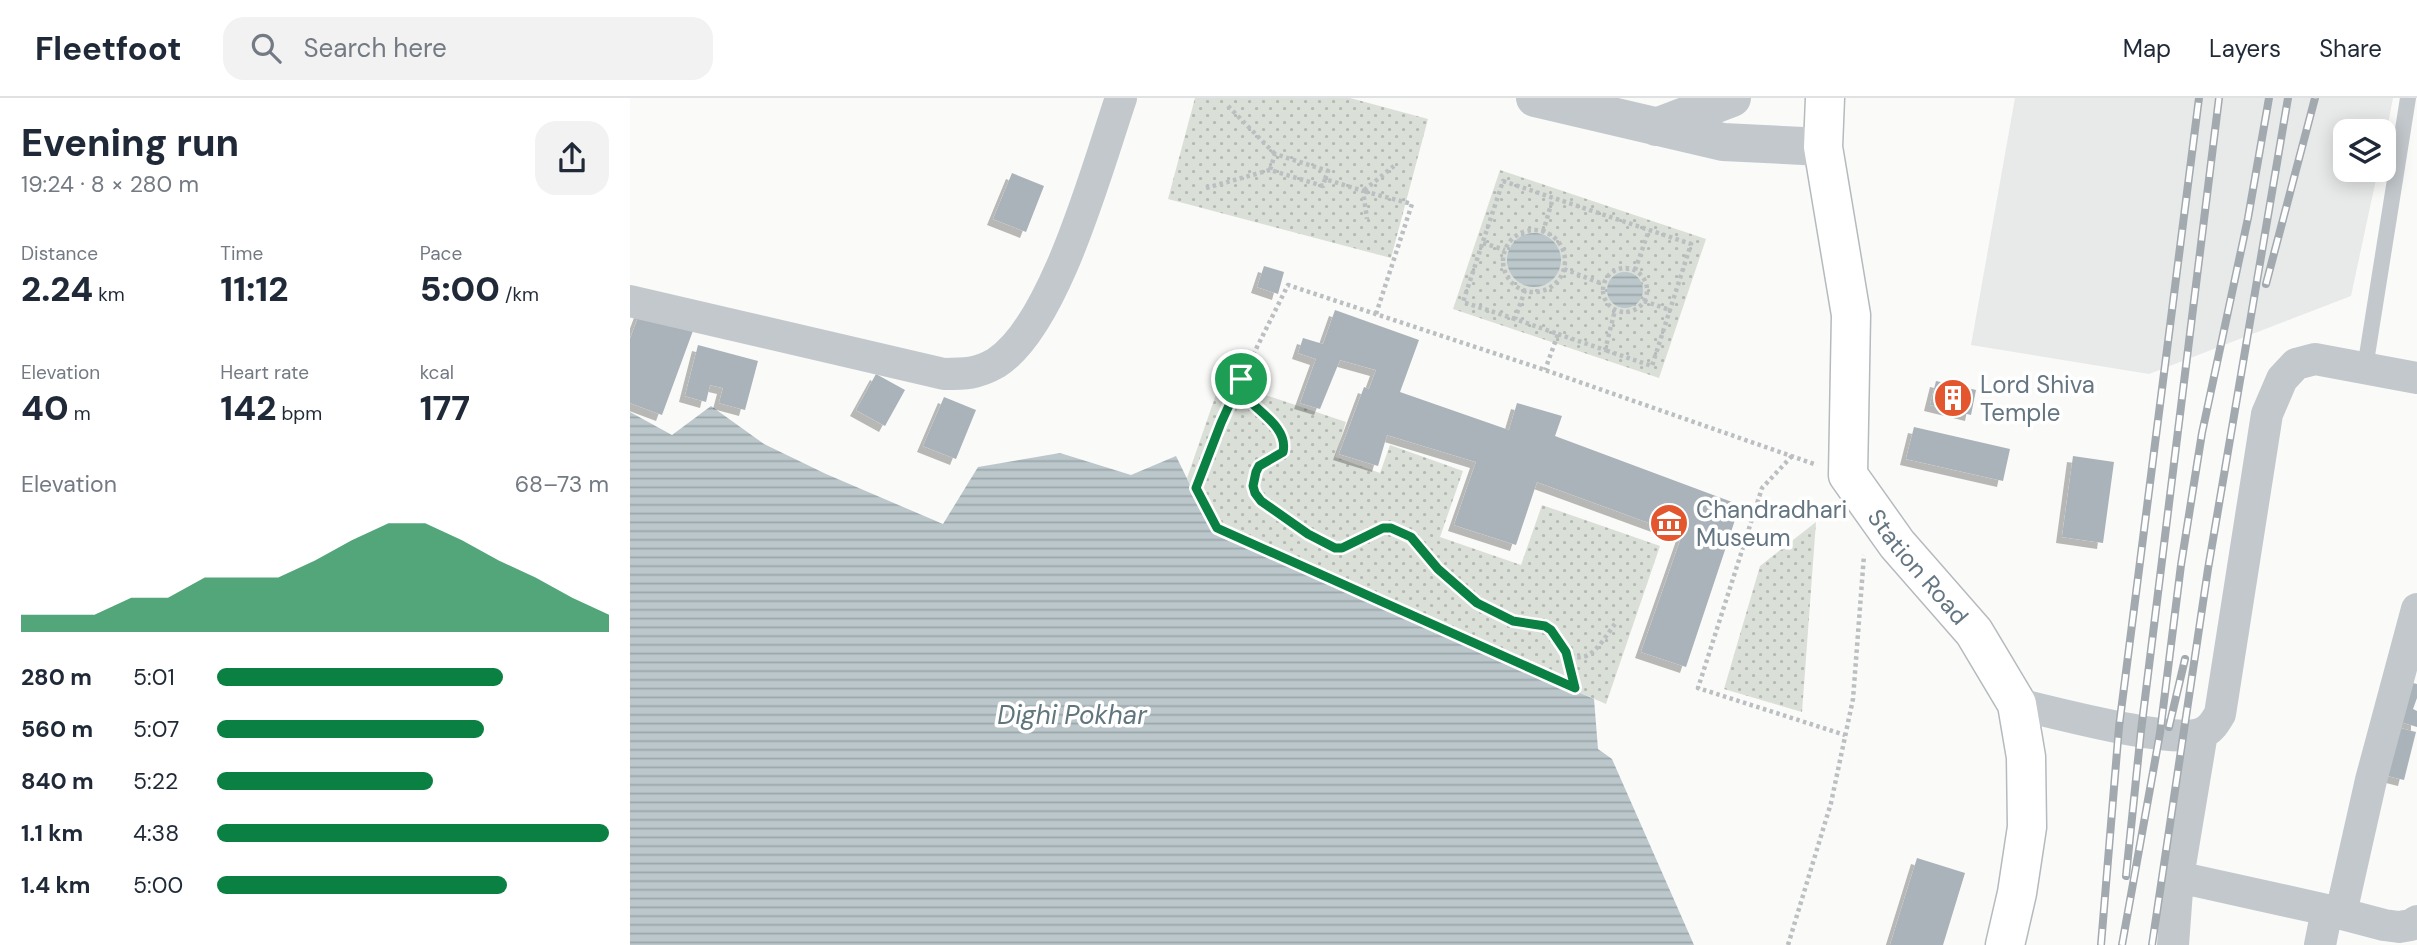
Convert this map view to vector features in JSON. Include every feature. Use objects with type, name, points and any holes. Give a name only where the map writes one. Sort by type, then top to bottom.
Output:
[{"type":"main road","points":[[1825,98],[1823,147],[1851,315],[1858,490]]},
{"type":"main road","name":"Station Road","points":[[1858,490],[1897,544],[1974,632],[2017,704],[2026,757],[2028,827],[2005,945]]},
{"type":"street","points":[[630,301],[944,374],[972,374],[997,362],[1007,353],[1026,334],[1049,298],[1090,192],[1121,98]]},
{"type":"street","points":[[1535,98],[1723,142],[1823,147]]},
{"type":"street","points":[[1656,127],[1732,98]]},
{"type":"street","points":[[2017,704],[2141,731],[2183,736],[2202,733],[2213,726],[2220,714],[2267,414],[2282,379],[2296,364],[2315,359],[2417,378]]},
{"type":"street","points":[[2320,945],[2334,911],[2417,609]]},
{"type":"street","points":[[2173,945],[2178,877],[2202,733]]},
{"type":"street","points":[[2178,877],[2334,911],[2383,935],[2417,921]]},
{"type":"lane","points":[[2364,369],[2408,98]]},
{"type":"path","points":[[1206,188],[1270,170],[1323,186],[1328,171],[1275,155],[1228,106]]},
{"type":"path","points":[[1270,170],[1275,155]]},
{"type":"path","points":[[1363,191],[1394,166]]},
{"type":"path","points":[[1325,178],[1412,204],[1376,314]]},
{"type":"path","points":[[1503,181],[1553,198],[1691,244],[1652,366],[1463,302],[1503,181]]},
{"type":"path","points":[[1363,191],[1367,219]]},
{"type":"path","points":[[1543,232],[1553,198]]},
{"type":"path","points":[[1634,270],[1649,230]]},
{"type":"path","points":[[1524,232],[1543,232],[1555,239],[1564,253],[1564,269],[1555,284],[1548,289],[1532,292],[1510,281],[1504,265],[1506,250],[1510,242],[1524,232]]},
{"type":"path","points":[[1483,243],[1506,250]]},
{"type":"path","points":[[1564,269],[1603,284]]},
{"type":"path","points":[[1614,270],[1634,270],[1647,285],[1644,301],[1631,311],[1615,310],[1604,298],[1603,284],[1614,270]]},
{"type":"path","points":[[1241,379],[1240,390],[1245,398],[1274,425],[1283,438],[1283,452],[1259,466],[1253,479],[1255,493],[1261,501],[1308,534],[1335,548],[1342,548],[1383,528],[1391,528],[1411,537],[1447,578],[1477,603],[1513,621],[1545,626],[1551,630],[1566,652],[1575,688],[1217,528],[1196,488],[1221,423],[1241,379],[1288,285],[1792,456],[1858,490],[1853,699],[1830,803],[1788,945]]},
{"type":"path","points":[[1515,319],[1525,290]]},
{"type":"path","points":[[1644,301],[1670,310]]},
{"type":"path","points":[[1605,350],[1615,310]]},
{"type":"path","points":[[1545,370],[1558,334]]},
{"type":"path","points":[[1792,456],[1762,488],[1698,688],[1845,735]]},
{"type":"path","points":[[1566,652],[1585,657],[1595,650],[1615,624]]},
{"type":"shaded area","points":[[1195,98],[1350,98],[1428,119],[1391,258],[1168,199]]},
{"type":"shaded area","points":[[2015,98],[2393,98],[2389,119],[2333,119],[2333,182],[2375,182],[2351,296],[2149,374],[1971,345]]},
{"type":"shaded area","points":[[1500,170],[1706,239],[1659,378],[1453,309]]},
{"type":"shaded area","points":[[1221,380],[1346,422],[1335,457],[1380,473],[1390,445],[1463,471],[1440,537],[1521,565],[1542,505],[1660,546],[1606,704],[1214,534],[1187,478]]},
{"type":"shaded area","points":[[1816,522],[1802,712],[1724,689],[1760,566]]},
{"type":"water","points":[[1534,233],[1553,241],[1561,260],[1553,279],[1534,287],[1515,279],[1507,260],[1515,241]]},
{"type":"water","points":[[1625,272],[1638,277],[1643,290],[1638,303],[1625,308],[1612,303],[1607,290],[1612,277]]},
{"type":"water","name":"Dighi Pokhar","points":[[711,406],[764,444],[943,524],[978,467],[1060,453],[1131,475],[1176,456],[1214,534],[1594,699],[1598,749],[1612,759],[1694,945],[630,945],[630,412],[672,435]]},
{"type":"building","points":[[1012,173],[1044,186],[1026,232],[993,219]]},
{"type":"building","points":[[1264,266],[1284,272],[1278,294],[1257,287]]},
{"type":"building","points":[[641,309],[694,328],[662,415],[630,403],[630,339]]},
{"type":"building","points":[[1335,310],[1419,340],[1400,392],[1509,430],[1517,403],[1562,416],[1555,436],[1740,505],[1686,667],[1641,652],[1682,535],[1537,482],[1516,545],[1454,525],[1476,462],[1387,435],[1378,466],[1339,454],[1364,387],[1369,389],[1376,370],[1340,360],[1320,409],[1300,403],[1316,359],[1298,353],[1303,338],[1323,344]]},
{"type":"building","points":[[698,345],[758,361],[745,410],[719,403],[723,388],[710,385],[706,402],[685,396]]},
{"type":"building","points":[[876,374],[905,390],[885,426],[856,410]]},
{"type":"building","name":"Lord Shiva Temple","points":[[1936,381],[1976,390],[1971,415],[1930,405]]},
{"type":"building","points":[[944,397],[976,410],[956,459],[923,446]]},
{"type":"building","points":[[1914,427],[2010,449],[2003,481],[1906,459]]},
{"type":"building","points":[[2073,456],[2114,462],[2103,543],[2062,537]]},
{"type":"building","points":[[2405,681],[2417,684],[2417,698],[2413,709],[2417,711],[2417,727],[2394,720]]},
{"type":"building","points":[[2396,727],[2416,732],[2404,780],[2384,775]]},
{"type":"building","points":[[1917,858],[1965,873],[1943,945],[1890,945]]},
{"type":"railway","points":[[2101,945],[2119,727],[2199,98]]},
{"type":"railway","points":[[2126,876],[2141,731],[2219,98]]},
{"type":"railway","points":[[2122,945],[2160,733],[2181,565],[2202,433],[2248,218],[2269,98]]},
{"type":"railway","points":[[2152,945],[2208,569],[2288,98]]},
{"type":"railway","points":[[2266,284],[2315,98]]},
{"type":"railway","points":[[2169,727],[2185,659]]},
{"type":"place","name":"Lord Shiva Temple","points":[[1953,398]]},
{"type":"place","name":"Chandradhari Museum","points":[[1669,523]]},
{"type":"route","points":[[1241,379],[1240,390],[1245,398],[1274,425],[1283,438],[1283,452],[1259,466],[1253,479],[1255,493],[1261,501],[1308,534],[1335,548],[1342,548],[1376,529],[1391,528],[1411,537],[1438,569],[1477,603],[1513,621],[1545,626],[1551,630],[1566,652],[1575,688],[1217,528],[1196,488],[1241,379]]}]
